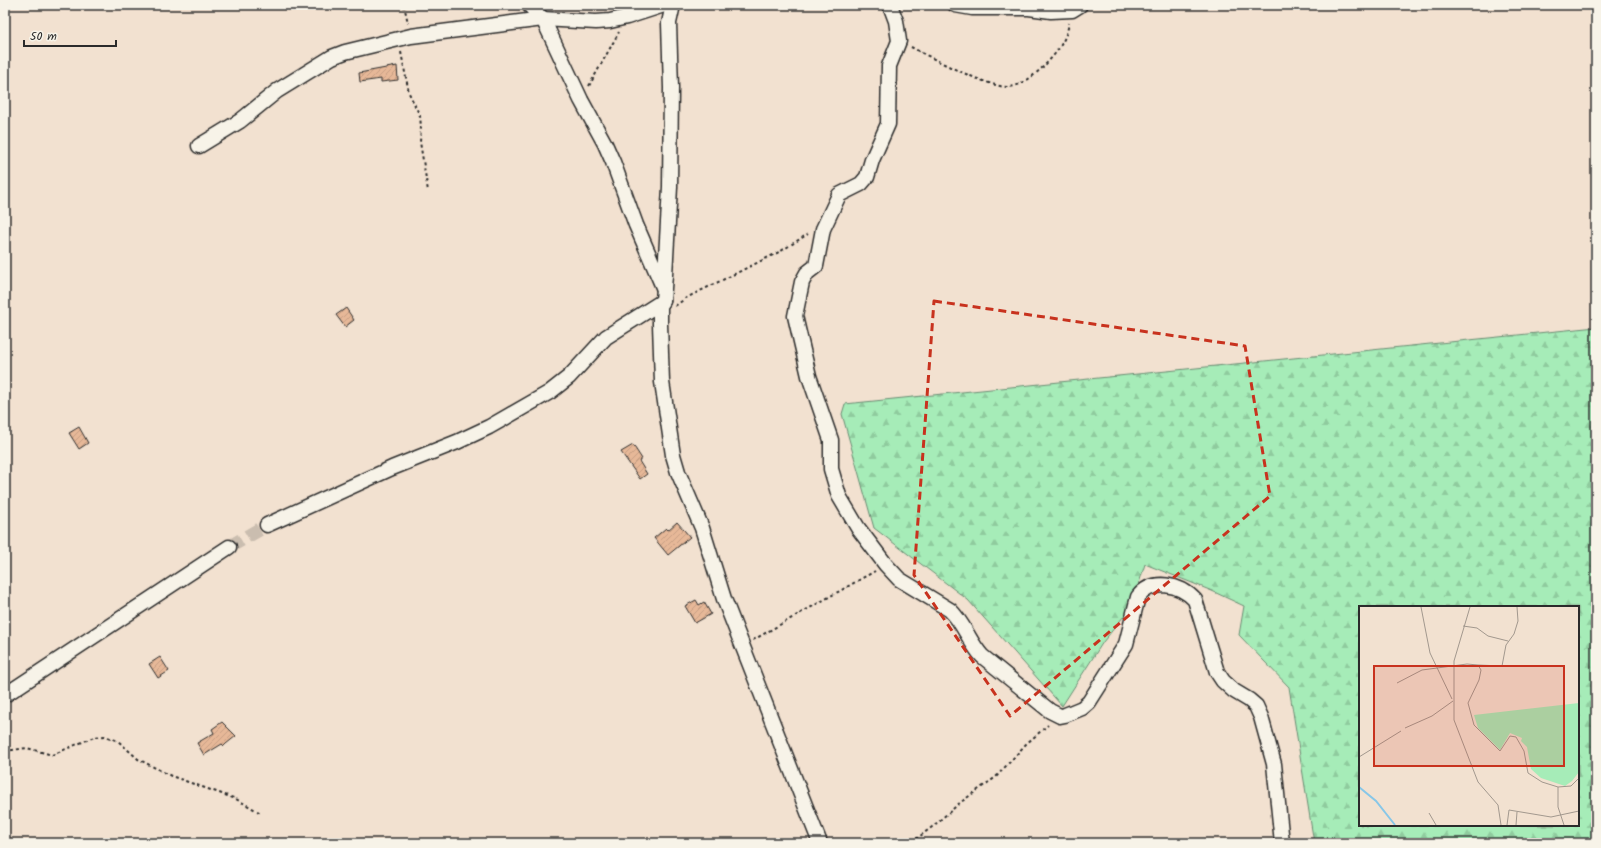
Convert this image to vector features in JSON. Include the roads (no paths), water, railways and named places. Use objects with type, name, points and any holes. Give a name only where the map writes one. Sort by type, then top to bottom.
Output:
[{"type":"street","points":[[529,5],[543,19],[581,100],[614,162],[636,225],[663,294]]},
{"type":"street","points":[[199,146],[240,121],[277,91],[332,57],[345,52],[405,37],[543,19],[596,22],[628,17],[664,5]]},
{"type":"street","points":[[673,5],[669,23],[672,88],[670,187],[663,294],[660,306],[662,382],[673,455],[678,472],[702,528],[724,599],[820,843]]},
{"type":"street","points":[[890,5],[896,21],[899,41],[889,66],[888,124],[872,160],[867,177],[861,184],[839,195],[823,229],[816,266],[803,278],[795,316],[809,376],[831,440],[831,469],[839,496],[858,528],[886,565],[899,579],[950,610],[956,616],[974,646],[982,656],[1050,711],[1060,716],[1072,713],[1089,702],[1126,644],[1138,597],[1141,593],[1151,586],[1160,585],[1172,586],[1188,593],[1195,600],[1218,672],[1223,681],[1234,691],[1256,706],[1262,716],[1274,764],[1282,843]]},
{"type":"street","points":[[956,5],[972,8],[1029,8],[1051,12],[1076,8]]},
{"type":"street","points":[[267,525],[392,468],[457,442],[489,427],[550,392],[569,377],[606,337],[663,294]]},
{"type":"street","points":[[5,695],[230,547]]},
{"type":"tunnel","points":[[229,547],[267,525]]}]
